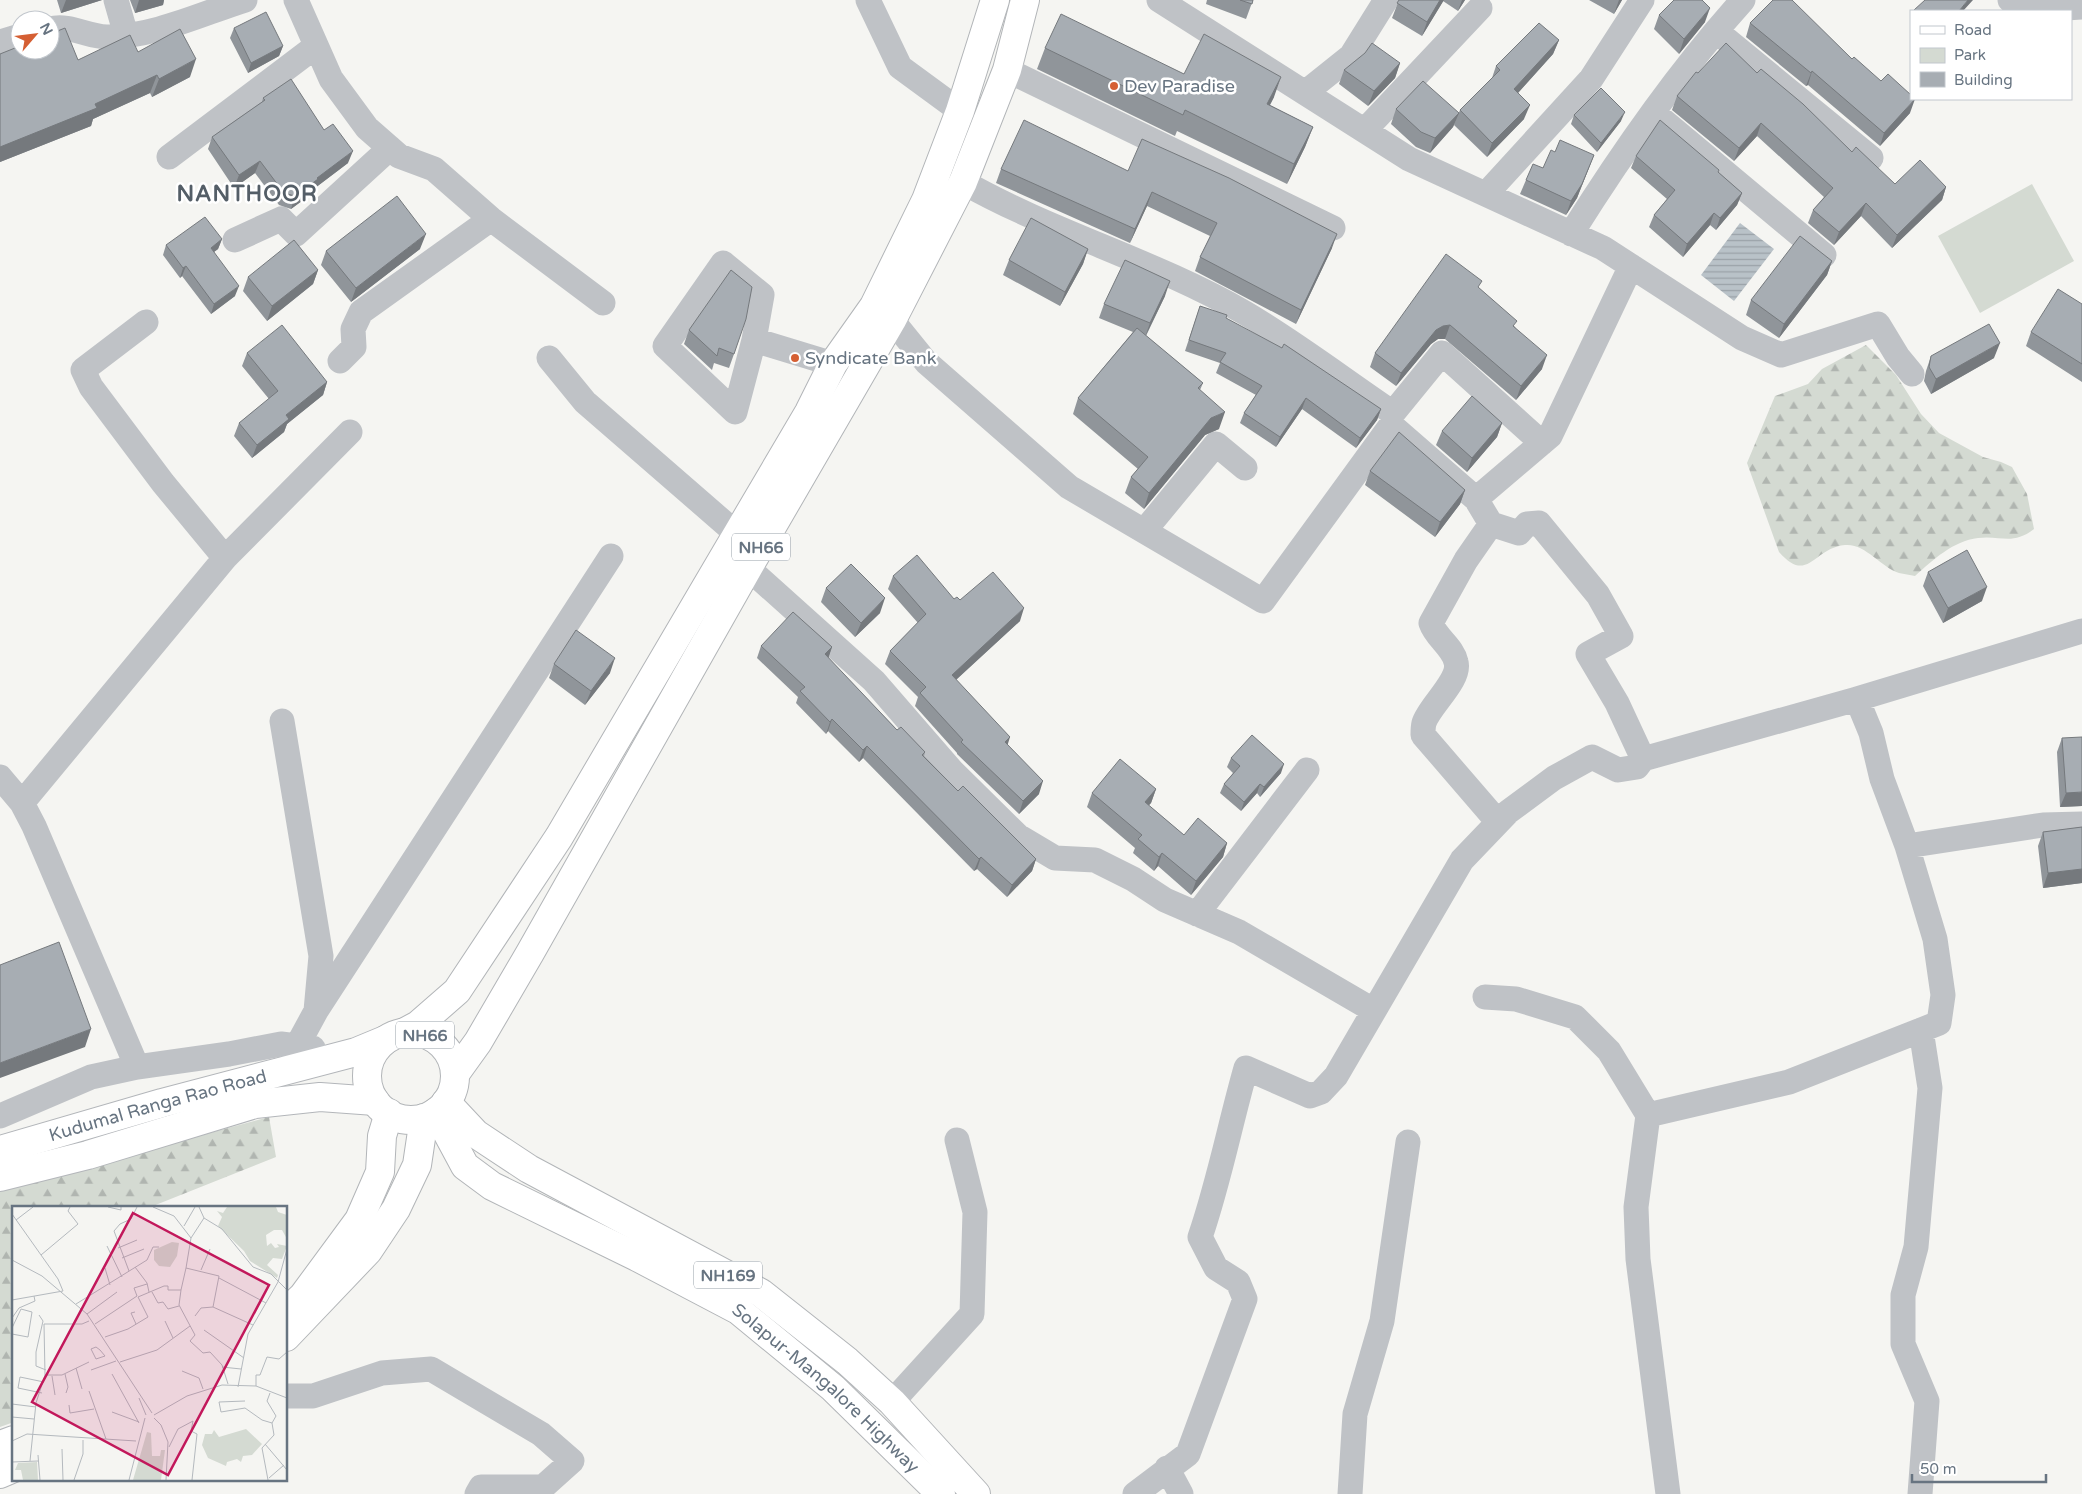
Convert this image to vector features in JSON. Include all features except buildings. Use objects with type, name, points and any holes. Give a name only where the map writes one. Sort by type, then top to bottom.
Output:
[{"type":"main road","name":"NH66","points":[[382,1107],[368,1082],[369,1062],[376,1050],[395,1036],[418,1024],[457,991],[559,837],[809,412],[833,364],[874,306],[926,200],[960,111],[995,0]]},
{"type":"main road","name":"NH66","points":[[455,1074],[478,1042],[521,970],[748,568],[892,320],[963,182],[1007,70],[1025,0]]},
{"type":"main road","name":"NH66","points":[[288,1335],[368,1251],[396,1209],[417,1165],[435,1111],[453,1088],[455,1074],[452,1059],[444,1047],[433,1038],[419,1033],[395,1036]]},
{"type":"main road","name":"Kudumal Ranga Rao Road","points":[[0,1150],[162,1103],[306,1054],[395,1036]]},
{"type":"main road","points":[[0,1178],[88,1155],[255,1104],[320,1097],[382,1107],[397,1118],[410,1120],[435,1111]]},
{"type":"main road","points":[[288,1310],[303,1296],[359,1220],[380,1172],[382,1107]]},
{"type":"main road","name":"NH169","points":[[435,1111],[476,1134],[529,1169],[761,1293],[847,1361],[892,1402],[976,1494]]},
{"type":"main road","name":"Solapur-Mangalore Highway","points":[[435,1111],[465,1166],[492,1186],[637,1257],[738,1310],[833,1388],[941,1494]]},
{"type":"main road","points":[[0,1445],[12,1441]]},
{"type":"main road","points":[[0,1474],[12,1469]]},
{"type":"street","points":[[116,0],[126,34]]},
{"type":"street","points":[[296,0],[336,86],[367,128],[399,156],[434,169],[491,219],[603,303]]},
{"type":"street","points":[[868,0],[900,67],[960,111]]},
{"type":"street","points":[[1159,0],[1409,159],[1603,248],[1742,338],[1781,355],[1878,324],[1898,358],[1912,374]]},
{"type":"street","points":[[1306,92],[1351,56],[1386,0]]},
{"type":"street","points":[[1486,194],[1590,80],[1642,0]]},
{"type":"street","points":[[1571,234],[1619,156],[1716,31],[1743,0]]},
{"type":"street","points":[[2010,0],[2021,10]]},
{"type":"street","points":[[60,26],[106,37],[150,31],[235,1]]},
{"type":"street","points":[[2037,10],[2082,7]]},
{"type":"street","points":[[1365,130],[1480,8]]},
{"type":"street","points":[[1716,31],[1871,158]]},
{"type":"street","points":[[169,157],[316,46]]},
{"type":"street","points":[[1007,70],[1333,228]]},
{"type":"street","points":[[1653,112],[1824,255]]},
{"type":"street","points":[[235,240],[281,219],[296,234],[390,148]]},
{"type":"street","points":[[963,182],[994,200],[1127,255],[1245,313],[1393,413],[1442,352],[1542,443]]},
{"type":"street","points":[[340,361],[354,347],[353,329],[361,312],[491,219]]},
{"type":"street","points":[[723,263],[762,295],[754,340],[735,412],[665,346],[723,263]]},
{"type":"street","points":[[1476,499],[1550,436],[1631,266]]},
{"type":"street","points":[[892,320],[926,362],[1069,487],[1263,601],[1391,426],[1476,499],[1491,524],[1518,533],[1527,524],[1539,523],[1598,594],[1621,636],[1588,654],[1616,703],[1643,759]]},
{"type":"street","points":[[146,322],[83,370],[91,387],[163,483],[225,558]]},
{"type":"street","points":[[754,340],[833,364]]},
{"type":"street","points":[[548,358],[585,402],[737,534]]},
{"type":"street","points":[[22,803],[225,558],[350,432]]},
{"type":"street","points":[[1144,530],[1216,444],[1245,468]]},
{"type":"street","points":[[1491,524],[1466,560],[1431,623],[1434,633],[1451,651],[1457,662],[1456,674],[1424,722],[1423,735],[1498,822]]},
{"type":"street","points":[[316,1011],[611,556]]},
{"type":"street","points":[[748,568],[874,681],[952,772],[1018,836],[1055,858],[1095,860],[1165,900],[1239,932],[1373,1010]]},
{"type":"street","points":[[1135,1494],[1188,1454],[1245,1299],[1238,1282],[1216,1268],[1200,1237],[1212,1203],[1228,1130],[1246,1068],[1310,1096],[1322,1092],[1336,1076],[1462,860],[1508,812],[1554,778],[1592,758],[1618,770],[1637,767],[1643,759],[1857,699],[2082,631]]},
{"type":"street","points":[[1648,1115],[1789,1082],[1939,1023],[1943,995],[1934,939],[1908,846],[1882,778],[1871,733],[1857,699]]},
{"type":"street","points":[[0,1116],[91,1077],[137,1067],[229,1054],[281,1044],[306,1054],[316,1011],[320,956],[282,721]]},
{"type":"street","points":[[1197,914],[1307,770]]},
{"type":"street","points":[[0,777],[22,803],[34,826],[137,1067]]},
{"type":"street","points":[[1908,846],[2043,825],[2082,824]]},
{"type":"street","points":[[1485,997],[1516,999],[1575,1017],[1609,1051],[1648,1115],[1636,1207],[1638,1259],[1668,1494]]},
{"type":"street","points":[[1920,1494],[1927,1401],[1903,1344],[1903,1295],[1916,1247],[1930,1088],[1921,1030]]},
{"type":"street","points":[[892,1402],[972,1314],[975,1212],[957,1140]]},
{"type":"street","points":[[1350,1494],[1355,1414],[1382,1321],[1408,1142]]},
{"type":"street","points":[[288,1396],[313,1396],[382,1373],[431,1369],[541,1434],[572,1461],[543,1487],[481,1487],[477,1494]]},
{"type":"street","points":[[1167,1468],[1181,1494]]},
{"type":"green space","points":[[2032,184],[2074,261],[1980,313],[1938,236]]},
{"type":"green space","points":[[1866,345],[1896,375],[1921,414],[1939,433],[1983,457],[2012,467],[2027,494],[2034,529],[2013,539],[1986,537],[1960,543],[1944,552],[1915,576],[1892,570],[1866,551],[1852,545],[1834,548],[1804,565],[1797,565],[1789,561],[1779,552],[1747,463],[1775,396],[1808,384],[1822,369]]},
{"type":"green space","points":[[269,1117],[276,1157],[153,1206],[12,1206],[12,1423],[0,1427],[0,1189]]},
{"type":"shaded area","points":[[1740,223],[1774,249],[1734,301],[1701,275]]},
{"type":"place","name":"Dev Paradise","points":[[1114,86]]},
{"type":"place","name":"Syndicate Bank","points":[[795,358]]},
{"type":"district","name":"NANTHOOR","points":[[247,193]]}]
